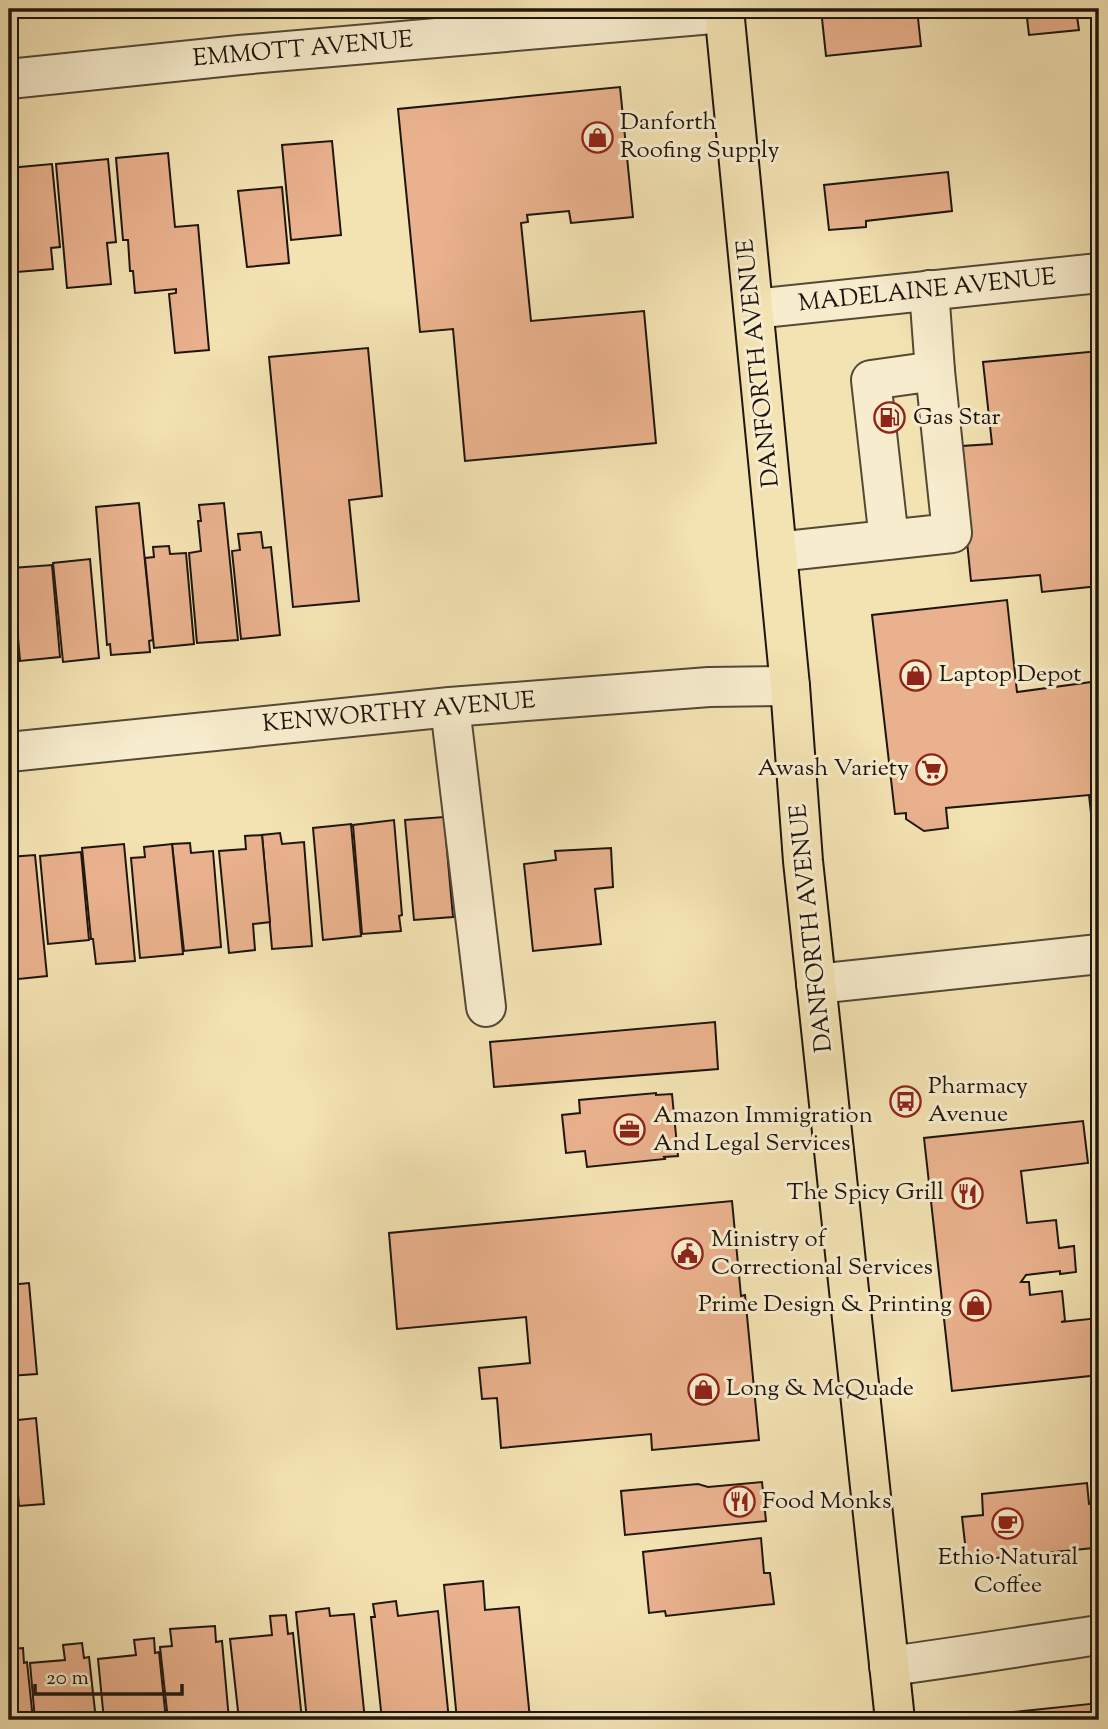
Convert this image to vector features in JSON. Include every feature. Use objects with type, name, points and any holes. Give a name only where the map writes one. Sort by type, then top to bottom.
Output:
[{"type":"main road","name":"DANFORTH AVENUE","points":[[724,11],[790,686],[803,861],[895,1720]]},
{"type":"street","name":"EMMOTT AVENUE","points":[[9,79],[724,11]]},
{"type":"street","name":"MADELAINE AVENUE","points":[[754,309],[1099,273]]},
{"type":"street","points":[[777,552],[952,533],[929,290]]},
{"type":"street","points":[[889,540],[871,380],[935,372]]},
{"type":"street","name":"KENWORTHY AVENUE","points":[[9,752],[450,707],[709,687],[790,686]]},
{"type":"street","points":[[450,707],[486,1007]]},
{"type":"street","points":[[816,984],[1099,954]]},
{"type":"street","points":[[889,1666],[1099,1634]]},
{"type":"building","points":[[821,9],[917,9],[921,46],[826,56]]},
{"type":"building","points":[[1026,9],[1076,9],[1079,30],[1029,35]]},
{"type":"building","points":[[620,87],[633,217],[571,223],[569,211],[527,215],[528,222],[521,223],[531,321],[644,311],[656,443],[465,461],[453,329],[420,332],[398,109]]},
{"type":"building","points":[[332,141],[341,235],[291,240],[282,145]]},
{"type":"building","points":[[168,153],[175,227],[198,225],[209,350],[175,353],[169,294],[176,293],[176,289],[135,293],[128,240],[123,240],[116,158]]},
{"type":"building","points":[[108,159],[116,242],[107,243],[111,284],[67,288],[56,164]]},
{"type":"building","points":[[52,164],[60,247],[51,248],[53,269],[17,272],[14,251],[9,251],[9,168]]},
{"type":"building","points":[[948,172],[952,211],[866,221],[866,227],[829,230],[824,185]]},
{"type":"building","points":[[282,187],[289,263],[247,267],[238,191]]},
{"type":"building","points":[[368,348],[382,496],[349,500],[359,601],[293,607],[269,357]]},
{"type":"building","points":[[1099,351],[1099,586],[1042,592],[1040,575],[971,581],[962,492],[962,446],[992,444],[983,362]]},
{"type":"building","points":[[139,503],[153,640],[149,641],[150,652],[111,655],[110,644],[107,645],[96,507]]},
{"type":"building","points":[[224,503],[238,640],[197,643],[189,553],[201,551],[199,505]]},
{"type":"building","points":[[261,532],[263,548],[271,547],[280,635],[241,639],[232,551],[240,550],[238,534]]},
{"type":"building","points":[[169,546],[170,554],[186,553],[194,644],[154,648],[145,558],[154,557],[153,547]]},
{"type":"building","points":[[90,559],[99,658],[63,662],[53,563]]},
{"type":"building","points":[[52,565],[60,657],[20,661],[12,568]]},
{"type":"building","points":[[1007,600],[1017,692],[1099,681],[1099,850],[1095,850],[1089,795],[946,808],[948,828],[924,831],[906,819],[906,813],[895,814],[872,615]]},
{"type":"building","points":[[9,620],[13,662],[9,662]]},
{"type":"building","points":[[444,817],[453,917],[414,920],[405,820]]},
{"type":"building","points":[[394,820],[401,931],[362,934],[353,825]]},
{"type":"building","points":[[351,824],[361,936],[323,940],[313,828]]},
{"type":"building","points":[[280,833],[282,844],[304,842],[312,946],[272,949],[262,835]]},
{"type":"building","points":[[262,835],[270,922],[253,924],[255,950],[229,953],[219,851],[246,849],[245,836]]},
{"type":"building","points":[[190,843],[191,853],[213,851],[221,947],[184,951],[172,844]]},
{"type":"building","points":[[124,844],[135,961],[96,964],[82,848]]},
{"type":"building","points":[[172,844],[183,954],[140,958],[131,858],[145,857],[144,847]]},
{"type":"building","points":[[611,848],[613,887],[595,889],[601,944],[533,951],[524,864],[556,860],[555,851]]},
{"type":"building","points":[[81,852],[89,940],[48,944],[40,856]]},
{"type":"building","points":[[35,855],[47,976],[9,980],[9,857]]},
{"type":"building","points":[[715,1022],[718,1069],[494,1087],[490,1042]]},
{"type":"building","points":[[672,1094],[678,1156],[587,1167],[585,1151],[566,1153],[562,1115],[580,1113],[579,1100]]},
{"type":"building","points":[[1083,1121],[1088,1163],[1021,1171],[1027,1223],[1056,1220],[1059,1248],[1074,1246],[1076,1272],[1026,1275],[1021,1282],[1029,1282],[1030,1295],[1062,1291],[1065,1321],[1061,1322],[1099,1318],[1099,1375],[952,1391],[924,1138]]},
{"type":"building","points":[[732,1201],[741,1296],[745,1295],[759,1440],[652,1450],[651,1434],[501,1448],[497,1398],[482,1399],[479,1368],[530,1363],[526,1317],[397,1329],[389,1233]]},
{"type":"building","points":[[29,1283],[37,1374],[9,1376],[9,1285]]},
{"type":"building","points":[[36,1418],[44,1504],[19,1506],[18,1495],[9,1496],[9,1421]]},
{"type":"building","points":[[762,1482],[766,1521],[625,1535],[621,1491]]},
{"type":"building","points":[[1087,1483],[1089,1504],[1099,1503],[1099,1524],[1091,1525],[1093,1548],[967,1561],[962,1517],[983,1515],[982,1494]]},
{"type":"building","points":[[761,1538],[764,1573],[770,1573],[774,1604],[666,1616],[665,1611],[649,1613],[643,1552]]},
{"type":"building","points":[[483,1581],[485,1610],[519,1607],[530,1719],[457,1720],[444,1585]]},
{"type":"building","points":[[396,1601],[398,1616],[438,1611],[449,1720],[382,1720],[371,1617],[375,1617],[373,1604]]},
{"type":"building","points":[[329,1608],[330,1616],[354,1614],[365,1720],[307,1720],[296,1612]]},
{"type":"building","points":[[286,1615],[288,1634],[293,1633],[302,1720],[239,1720],[230,1639],[272,1635],[270,1616]]},
{"type":"building","points":[[215,1626],[216,1642],[222,1641],[229,1720],[168,1720],[160,1647],[172,1646],[170,1629]]},
{"type":"building","points":[[154,1638],[155,1653],[159,1652],[166,1720],[104,1720],[98,1659],[136,1655],[134,1640]]},
{"type":"building","points":[[82,1643],[84,1658],[89,1657],[96,1720],[35,1720],[30,1663],[65,1660],[63,1645]]},
{"type":"building","points":[[23,1648],[33,1720],[9,1720],[9,1649]]},
{"type":"building","points":[[1099,1703],[1099,1720],[985,1720],[984,1715]]},
{"type":"place","name":"Danforth Roofing Supply","points":[[597,137]]},
{"type":"place","name":"Gas Star","points":[[890,418]]},
{"type":"place","name":"Laptop Depot","points":[[916,675]]},
{"type":"place","name":"Awash Variety","points":[[932,769]]},
{"type":"place","name":"Pharmacy Avenue","points":[[905,1101]]},
{"type":"place","name":"Amazon Immigration And Legal Services","points":[[630,1130]]},
{"type":"place","name":"The Spicy Grill","points":[[967,1193]]},
{"type":"place","name":"Ministry of Correctional Services","points":[[688,1254]]},
{"type":"place","name":"Prime Design & Printing","points":[[975,1305]]},
{"type":"place","name":"Long & McQuade","points":[[703,1389]]},
{"type":"place","name":"Food Monks","points":[[739,1502]]},
{"type":"place","name":"Ethio Natural Coffee","points":[[1008,1524]]}]
